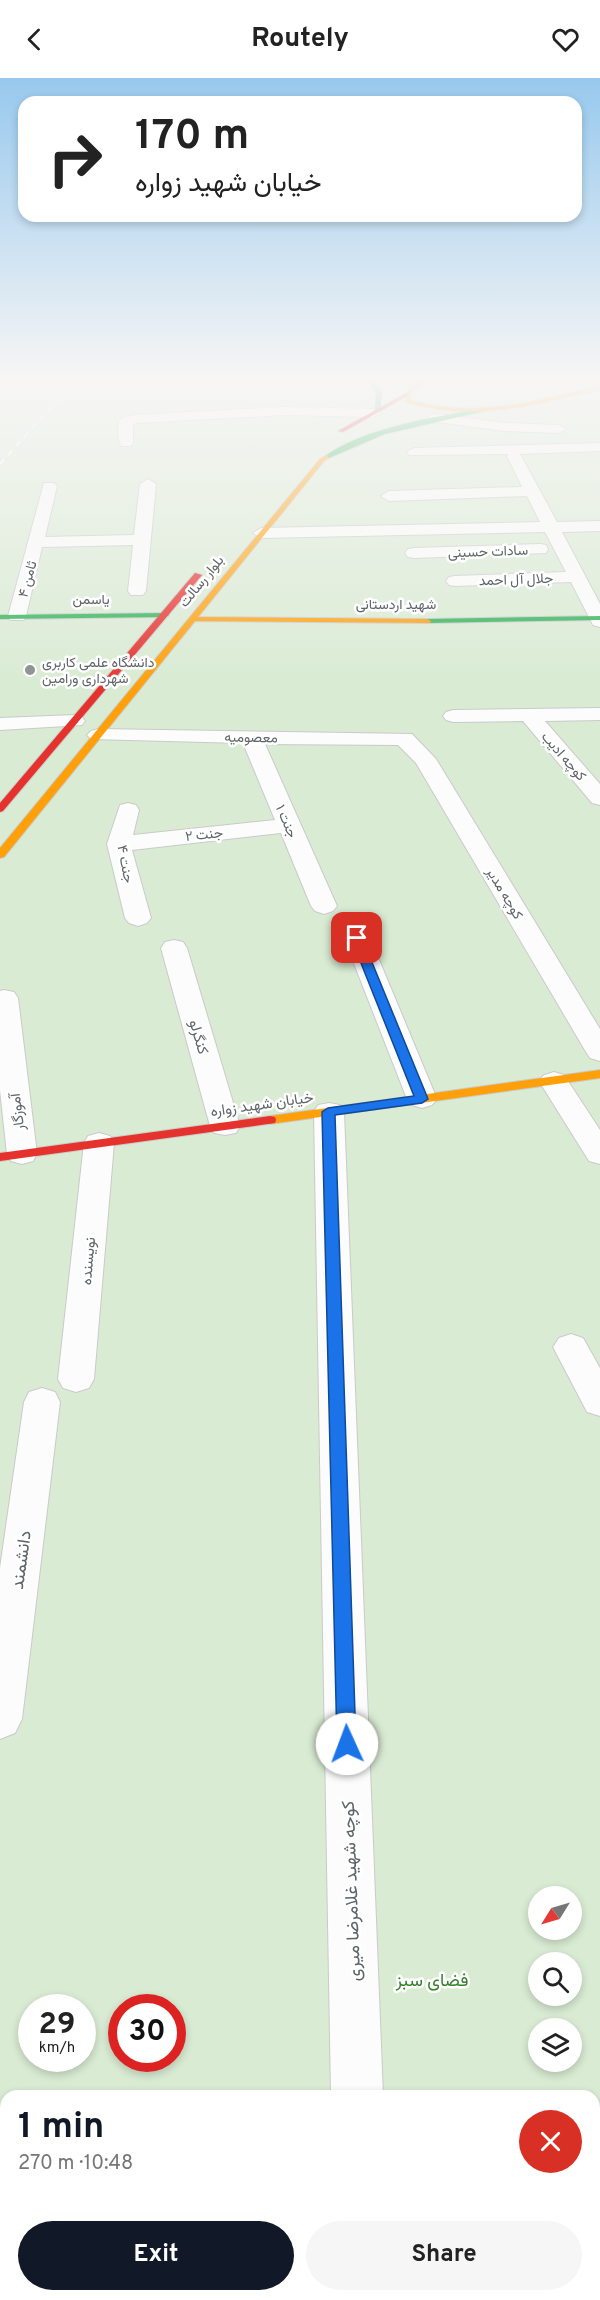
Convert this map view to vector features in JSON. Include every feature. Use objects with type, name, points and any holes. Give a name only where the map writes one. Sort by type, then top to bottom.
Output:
[{"type":"main road","name":"بلوار رسالت","points":[[0,855],[302,484]]},
{"type":"main road","name":"بلوار رسالت","points":[[0,809],[208,564]]},
{"type":"main road","name":"شهید اردستانی","points":[[191,619],[411,614],[599,619]]},
{"type":"main road","name":"یاسمن","points":[[8,617],[165,615]]},
{"type":"main road","name":"خیابان شهید زواره","points":[[11,1156],[600,1074]]},
{"type":"street","points":[[137,591],[148,484]]},
{"type":"street","points":[[528,484],[599,619]]},
{"type":"street","name":"ثامن ۴","points":[[8,617],[37,542],[49,486]]},
{"type":"street","points":[[389,496],[532,491]]},
{"type":"street","points":[[484,493],[491,508]]},
{"type":"street","points":[[261,533],[600,526]]},
{"type":"street","points":[[37,542],[144,540]]},
{"type":"street","name":"سادات حسینی","points":[[414,553],[562,548]]},
{"type":"street","name":"جلال آل احمد","points":[[454,581],[577,577]]},
{"type":"street","points":[[453,716],[600,714]]},
{"type":"street","name":"کوچه ادیب","points":[[529,715],[600,798]]},
{"type":"street","points":[[0,724],[75,721]]},
{"type":"street","name":"معصومیه","points":[[98,735],[404,739]]},
{"type":"street","name":"جنت ۱","points":[[251,737],[324,906]]},
{"type":"street","name":"کوچه مدیر","points":[[404,739],[425,759],[600,1052]]},
{"type":"street","name":"جنت ۴","points":[[128,810],[119,844],[138,918]]},
{"type":"street","name":"جنت ۲","points":[[119,844],[289,825]]},
{"type":"street","points":[[357,938],[422,1099]]},
{"type":"street","name":"کنگرلو","points":[[174,948],[225,1126]]},
{"type":"street","name":"آموزگار","points":[[4,999],[11,1156]]},
{"type":"street","points":[[554,1081],[600,1154]]},
{"type":"street","name":"کوچه شهید غلامرضا میری","points":[[328,1112],[357,2090]]},
{"type":"street","name":"نویسنده","points":[[76,1379],[99,1143]]},
{"type":"street","points":[[571,1347],[600,1402]]},
{"type":"street","name":"دانشمند","points":[[0,1719],[7,1606],[42,1402]]},
{"type":"green space","name":"فضای سبز","points":[[0,484],[600,484],[600,2090],[0,2090]]},
{"type":"traffic: fast","points":[[0,617],[165,615]]},
{"type":"traffic: fast","points":[[427,621],[600,618]]},
{"type":"traffic: slow","points":[[0,855],[303,484]]},
{"type":"traffic: slow","points":[[191,619],[427,621]]},
{"type":"traffic: slow","points":[[270,1120],[600,1074]]},
{"type":"traffic: jam","points":[[0,809],[198,575]]},
{"type":"traffic: jam","points":[[0,1157],[270,1120]]},
{"type":"place","name":"دانشگاه علمی کاربری شهرداری ورامین","points":[[30,670]]},
{"type":"route","points":[[347,1744],[328,1112],[422,1099],[357,938]]}]
